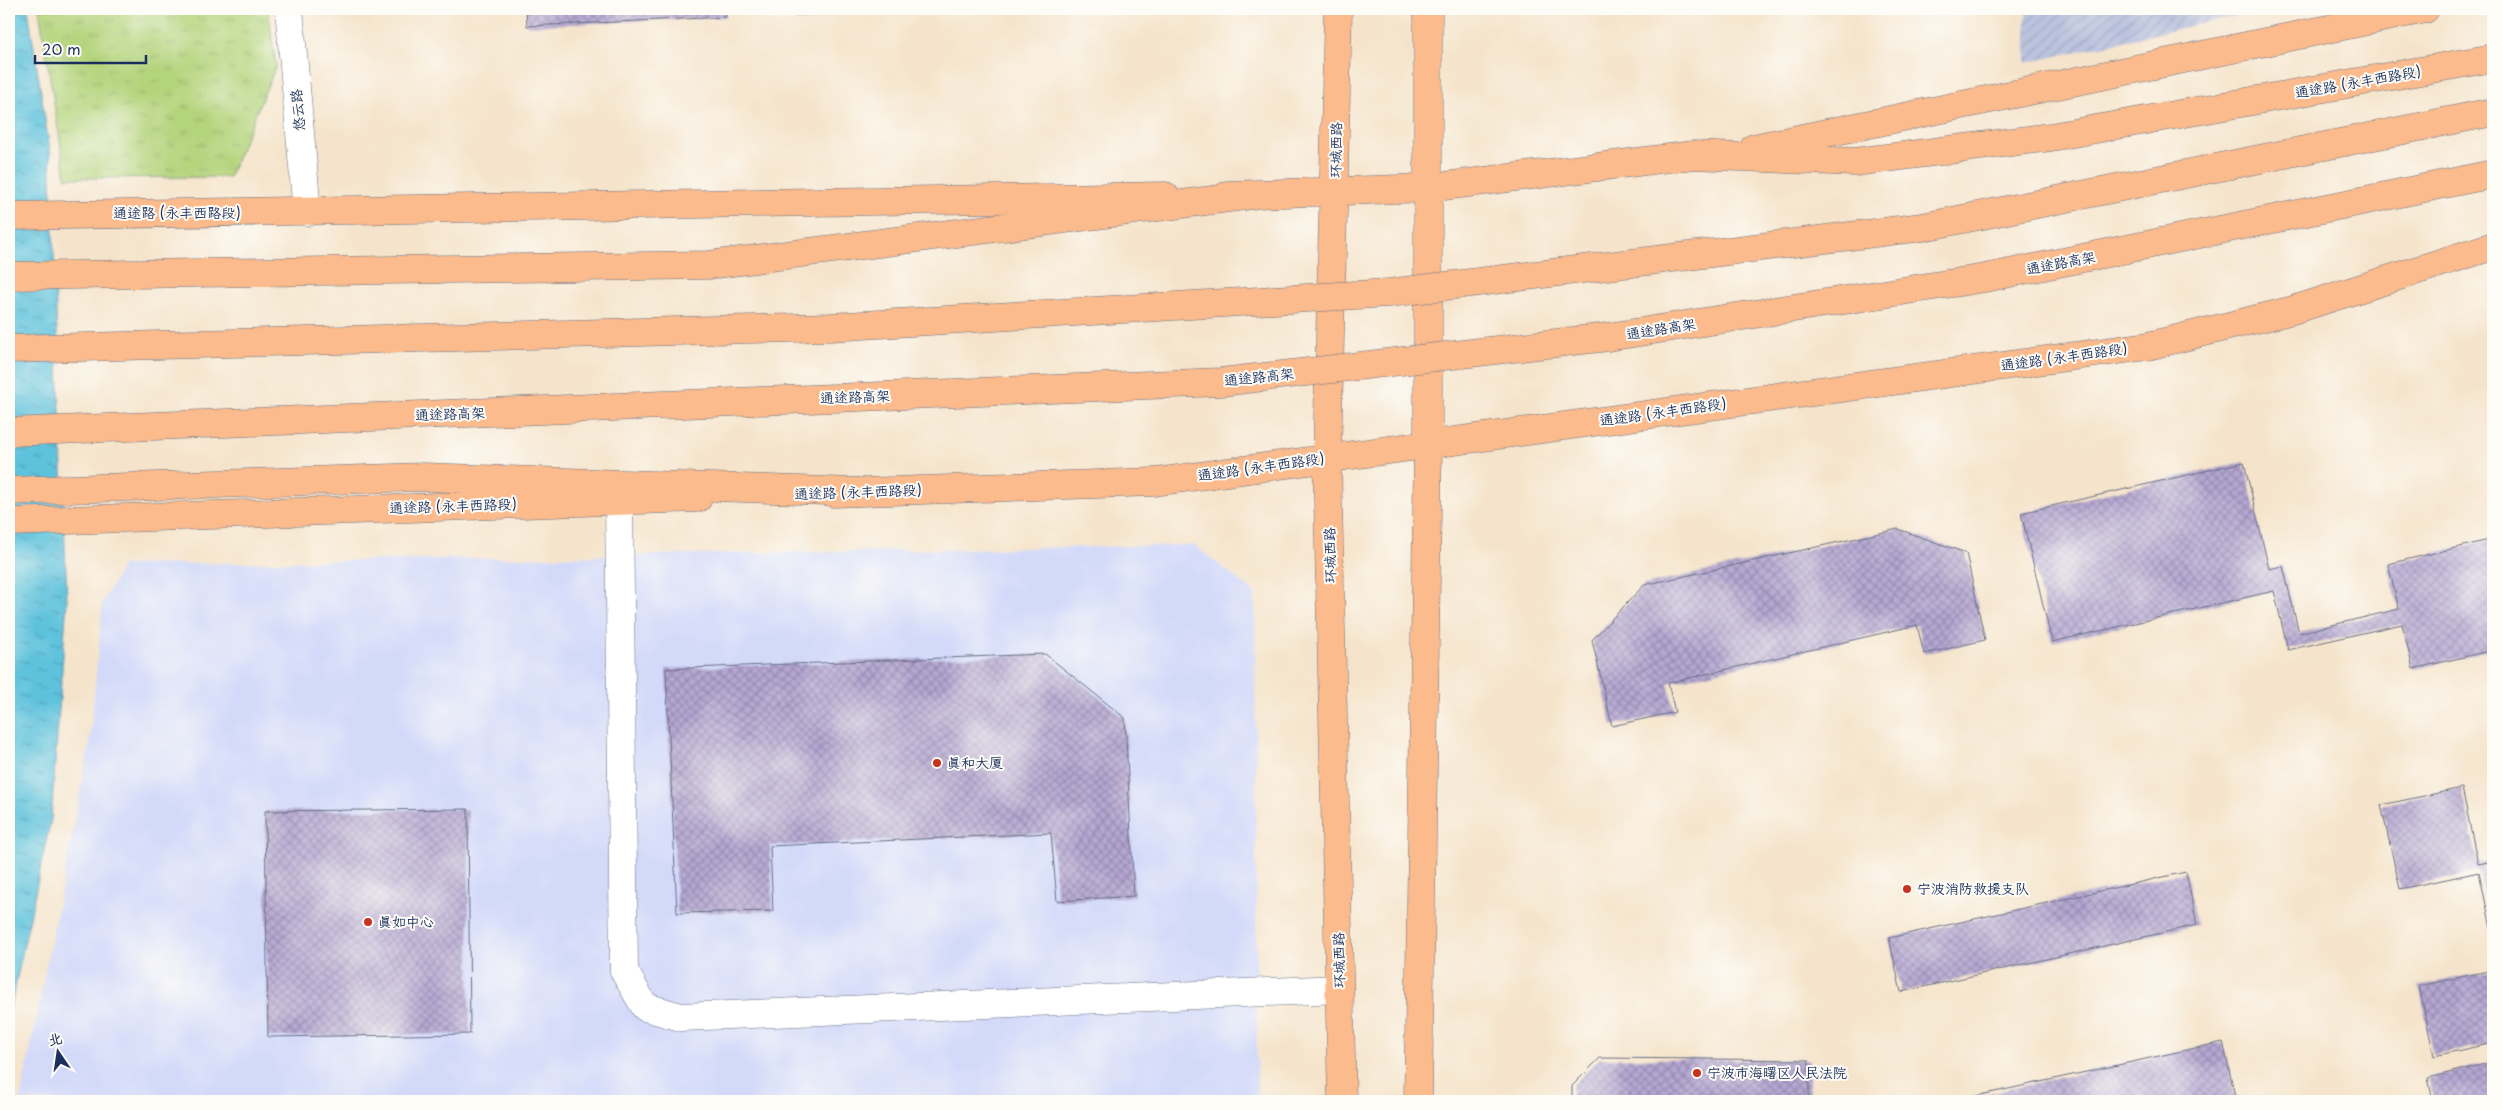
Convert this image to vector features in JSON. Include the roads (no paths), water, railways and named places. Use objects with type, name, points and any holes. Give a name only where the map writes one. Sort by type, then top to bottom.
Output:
[{"type":"main road","name":"环城西路","points":[[1338,9],[1328,458],[1342,1101]]},
{"type":"main road","points":[[1418,1101],[1428,444],[1428,9]]},
{"type":"main road","points":[[1693,155],[1748,149],[2425,9]]},
{"type":"main road","name":"通途路 (永丰西路段)","points":[[9,216],[1252,195],[1428,188],[1693,155],[1855,162],[2051,138],[2493,58]]},
{"type":"main road","points":[[9,349],[830,327],[1389,293],[1923,227],[2493,112]]},
{"type":"main road","name":"通途路高架","points":[[9,432],[1221,382],[1608,337],[1986,278],[2493,174]]},
{"type":"main road","points":[[9,276],[709,265],[1252,195]]},
{"type":"main road","name":"通途路 (永丰西路段)","points":[[9,522],[1155,482],[2148,346],[2293,310],[2493,246]]},
{"type":"main road","points":[[2293,310],[2493,260]]},
{"type":"main road","points":[[9,491],[423,477],[856,492]]},
{"type":"street","name":"悠云路","points":[[289,9],[307,212]]},
{"type":"street","points":[[619,500],[624,971],[645,1007],[681,1017],[1340,989]]},
{"type":"water","points":[[9,9],[28,9],[50,151],[67,600],[51,819],[9,1015]]},
{"type":"place","name":"真和大厦","points":[[937,763]]},
{"type":"place","name":"宁波消防救援支队","points":[[1907,889]]},
{"type":"place","name":"真如中心","points":[[368,922]]},
{"type":"place","name":"宁波市海曙区人民法院","points":[[1697,1073]]}]
